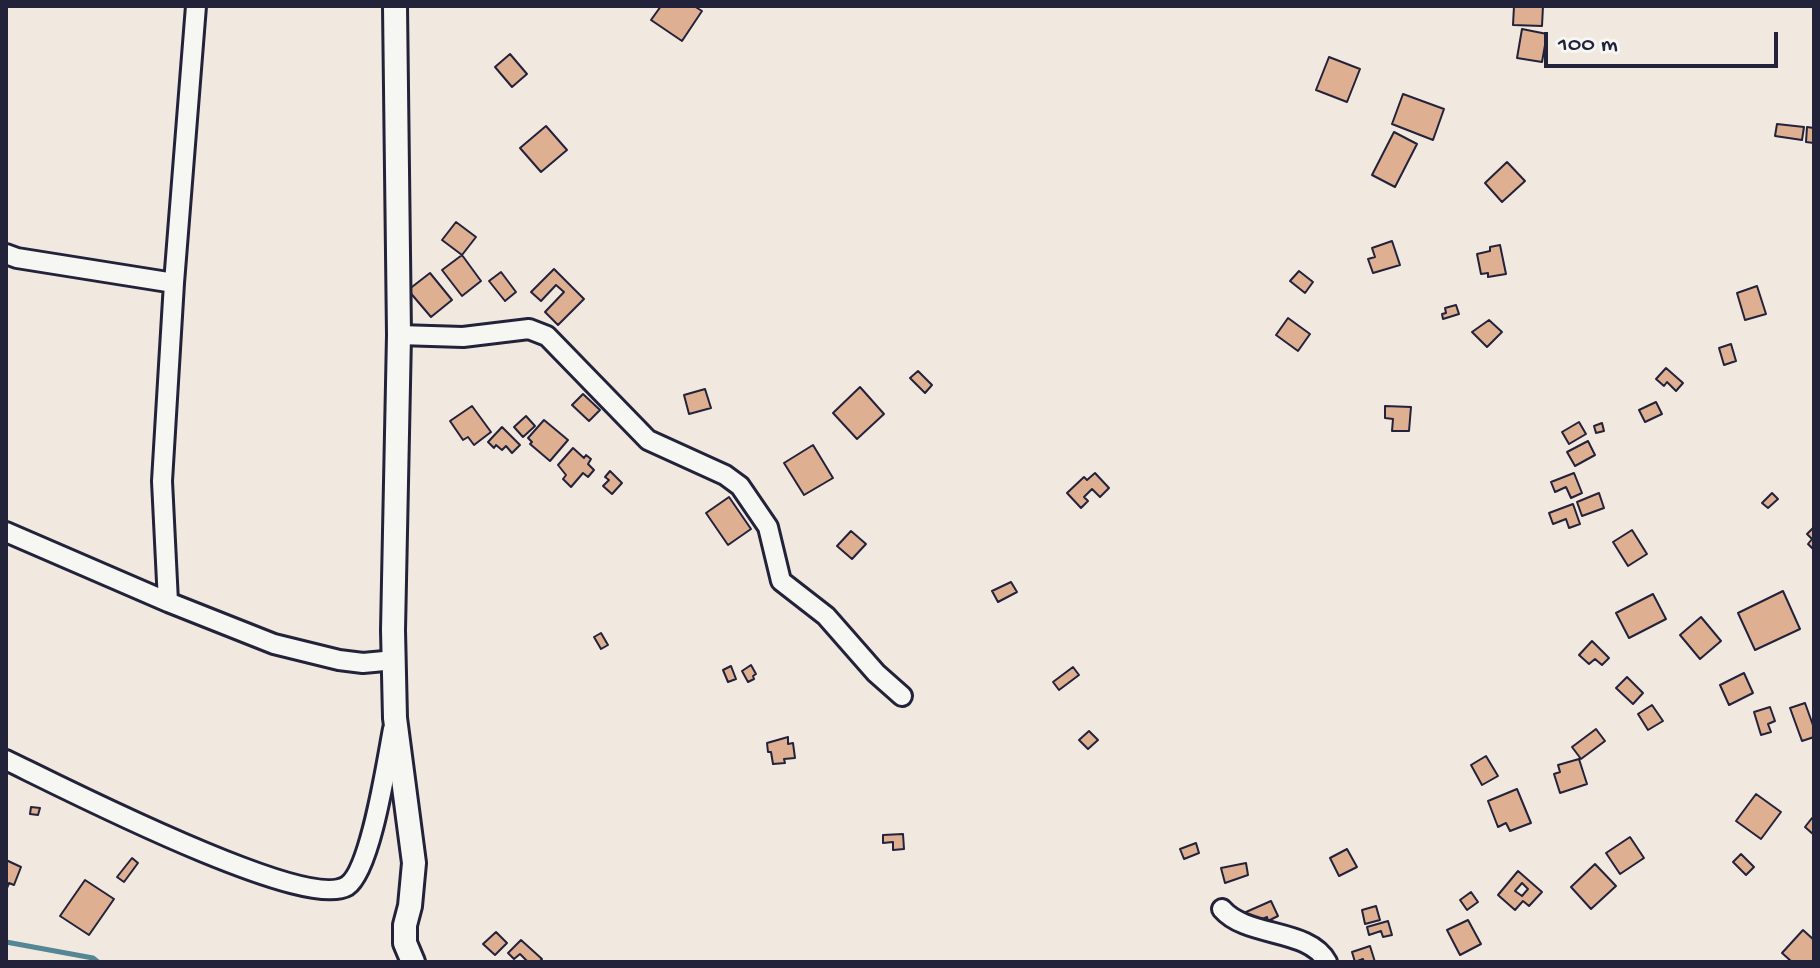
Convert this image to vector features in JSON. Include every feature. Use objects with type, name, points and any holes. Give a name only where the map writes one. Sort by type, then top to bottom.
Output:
[{"type":"street","points":[[168,602],[162,481],[196,6]]},
{"type":"street","points":[[395,6],[399,335],[395,718],[414,863],[405,925],[405,943],[413,962]]},
{"type":"street","points":[[6,254],[174,283]]},
{"type":"street","points":[[399,335],[463,337],[529,329],[547,336],[648,440],[725,475],[740,486],[768,527],[781,581],[826,616],[876,673],[902,696]]},
{"type":"street","points":[[6,532],[274,644],[339,660],[363,663],[395,660]]},
{"type":"street","points":[[6,760],[242,868],[305,887],[334,890],[347,886],[357,876],[371,835],[395,718]]},
{"type":"street","points":[[1222,909],[1239,924],[1282,933],[1312,948],[1327,962]]},
{"type":"building","points":[[661,6],[694,6],[702,11],[682,41],[651,20]]},
{"type":"building","points":[[1514,6],[1543,6],[1542,26],[1513,25]]},
{"type":"building","points":[[1522,29],[1547,34],[1542,62],[1517,58]]},
{"type":"building","points":[[510,54],[527,74],[512,87],[495,67]]},
{"type":"building","points":[[1329,57],[1360,69],[1347,102],[1316,90]]},
{"type":"building","points":[[1403,94],[1444,109],[1433,140],[1392,124]]},
{"type":"building","points":[[1777,124],[1804,127],[1802,140],[1775,136]]},
{"type":"building","points":[[546,126],[567,150],[541,172],[520,148]]},
{"type":"building","points":[[1807,127],[1814,128],[1814,143],[1806,142]]},
{"type":"building","points":[[1394,132],[1417,144],[1395,187],[1372,175]]},
{"type":"building","points":[[1507,162],[1525,181],[1502,202],[1485,183]]},
{"type":"building","points":[[456,222],[476,237],[462,255],[442,240]]},
{"type":"building","points":[[1392,241],[1400,265],[1373,273],[1368,259],[1375,257],[1372,248]]},
{"type":"building","points":[[1500,245],[1506,274],[1488,277],[1488,273],[1481,274],[1477,254]]},
{"type":"building","points":[[462,255],[481,281],[462,296],[442,270]]},
{"type":"building","points":[[554,269],[584,299],[558,325],[545,312],[564,292],[556,285],[541,301],[531,292]]},
{"type":"building","points":[[1299,271],[1313,282],[1305,293],[1290,281]]},
{"type":"building","points":[[501,272],[516,292],[505,301],[489,281]]},
{"type":"building","points":[[430,273],[452,300],[431,317],[408,290]]},
{"type":"building","points":[[1757,286],[1766,314],[1745,320],[1737,293]]},
{"type":"building","points":[[1456,305],[1459,314],[1443,319],[1445,308]]},
{"type":"building","points":[[1288,318],[1310,334],[1298,351],[1276,335]]},
{"type":"building","points":[[1489,320],[1502,332],[1487,347],[1472,332]]},
{"type":"building","points":[[1731,344],[1736,361],[1724,365],[1719,348]]},
{"type":"building","points":[[1666,368],[1683,383],[1676,391],[1667,382],[1664,386],[1656,379]]},
{"type":"building","points":[[918,371],[932,385],[925,393],[910,378]]},
{"type":"building","points":[[860,387],[884,414],[857,439],[833,413]]},
{"type":"building","points":[[705,389],[711,408],[689,414],[684,395]]},
{"type":"building","points":[[583,394],[600,410],[589,421],[572,405]]},
{"type":"building","points":[[1656,402],[1662,414],[1645,422],[1639,410]]},
{"type":"building","points":[[472,406],[491,432],[474,445],[468,437],[463,440],[450,421]]},
{"type":"building","points":[[1385,406],[1411,407],[1409,431],[1392,431],[1393,419],[1385,418]]},
{"type":"building","points":[[526,416],[535,426],[523,437],[514,427]]},
{"type":"building","points":[[544,420],[568,440],[550,461],[530,444],[532,442],[528,438]]},
{"type":"building","points":[[1579,422],[1586,434],[1569,444],[1562,432]]},
{"type":"building","points":[[1602,423],[1604,431],[1596,433],[1594,426]]},
{"type":"building","points":[[502,427],[520,445],[512,453],[506,446],[502,450],[488,442]]},
{"type":"building","points":[[1588,441],[1595,455],[1575,466],[1567,452]]},
{"type":"building","points":[[813,445],[833,478],[804,495],[784,463]]},
{"type":"building","points":[[573,448],[584,458],[586,455],[591,459],[588,464],[594,470],[588,477],[583,473],[571,487],[563,479],[566,475],[558,465]]},
{"type":"building","points":[[610,471],[622,483],[612,494],[603,486],[609,480],[605,477]]},
{"type":"building","points":[[1095,473],[1109,488],[1100,497],[1092,489],[1084,497],[1088,501],[1081,508],[1067,493],[1084,477],[1087,480]]},
{"type":"building","points":[[1574,473],[1582,493],[1571,498],[1566,487],[1555,492],[1551,482]]},
{"type":"building","points":[[1599,493],[1604,508],[1582,516],[1577,502]]},
{"type":"building","points":[[1772,493],[1778,499],[1768,508],[1762,503]]},
{"type":"building","points":[[729,497],[751,529],[728,545],[706,513]]},
{"type":"building","points":[[1573,504],[1580,524],[1569,528],[1566,519],[1553,524],[1549,513]]},
{"type":"building","points":[[1814,527],[1814,550],[1808,544],[1812,539],[1807,534]]},
{"type":"building","points":[[1632,530],[1647,554],[1628,566],[1613,542]]},
{"type":"building","points":[[851,531],[866,544],[852,559],[837,546]]},
{"type":"building","points":[[1011,582],[1017,592],[998,602],[992,591]]},
{"type":"building","points":[[1783,591],[1800,629],[1755,650],[1738,613]]},
{"type":"building","points":[[1653,594],[1666,619],[1629,638],[1616,613]]},
{"type":"building","points":[[1701,617],[1721,641],[1700,659],[1680,635]]},
{"type":"building","points":[[601,633],[608,645],[601,649],[594,637]]},
{"type":"building","points":[[1592,641],[1609,658],[1602,665],[1595,659],[1589,664],[1579,655]]},
{"type":"building","points":[[751,665],[756,674],[748,682],[742,671]]},
{"type":"building","points":[[731,666],[736,679],[728,682],[723,670]]},
{"type":"building","points":[[1073,667],[1079,675],[1059,690],[1053,682]]},
{"type":"building","points":[[1744,673],[1753,693],[1729,705],[1720,685]]},
{"type":"building","points":[[1627,677],[1643,693],[1633,704],[1616,688]]},
{"type":"building","points":[[1805,703],[1814,737],[1802,741],[1790,708]]},
{"type":"building","points":[[1652,705],[1663,721],[1648,730],[1638,714]]},
{"type":"building","points":[[1770,707],[1775,721],[1768,724],[1771,732],[1761,735],[1754,712]]},
{"type":"building","points":[[1596,729],[1605,741],[1581,759],[1572,747]]},
{"type":"building","points":[[1089,731],[1098,740],[1088,749],[1079,740]]},
{"type":"building","points":[[788,737],[788,744],[793,743],[795,758],[773,764],[767,743]]},
{"type":"building","points":[[1486,756],[1498,776],[1482,785],[1471,765]]},
{"type":"building","points":[[1579,759],[1587,784],[1560,793],[1554,774],[1560,772],[1558,765]]},
{"type":"building","points":[[1517,789],[1531,823],[1510,831],[1506,823],[1498,827],[1488,801]]},
{"type":"building","points":[[1756,794],[1781,812],[1761,839],[1736,821]]},
{"type":"building","points":[[31,807],[40,808],[38,815],[30,814]]},
{"type":"building","points":[[1814,819],[1814,835],[1805,827]]},
{"type":"building","points":[[903,834],[904,849],[893,850],[893,842],[883,843],[883,835]]},
{"type":"building","points":[[1630,837],[1644,858],[1620,874],[1606,853]]},
{"type":"building","points":[[1196,843],[1199,853],[1184,859],[1180,849]]},
{"type":"building","points":[[1347,849],[1357,867],[1339,876],[1330,858]]},
{"type":"building","points":[[1741,854],[1754,867],[1746,875],[1733,862]]},
{"type":"building","points":[[132,858],[138,863],[124,882],[117,877]]},
{"type":"building","points":[[6,860],[21,867],[14,885],[9,883],[6,891]]},
{"type":"building","points":[[1246,863],[1248,875],[1225,883],[1221,868]]},
{"type":"building","points":[[1595,864],[1616,886],[1591,909],[1571,887]]},
{"type":"building","points":[[1518,871],[1542,892],[1529,906],[1523,901],[1515,910],[1498,895]],"holes":[[[1522,883],[1528,889],[1522,896],[1515,891]]]},
{"type":"building","points":[[85,880],[114,899],[89,935],[60,916]]},
{"type":"building","points":[[1471,892],[1478,902],[1467,910],[1460,900]]},
{"type":"building","points":[[1271,901],[1278,916],[1251,924],[1246,912]]},
{"type":"building","points":[[1376,906],[1380,920],[1365,924],[1362,910]]},
{"type":"building","points":[[1468,920],[1481,944],[1460,955],[1447,930]]},
{"type":"building","points":[[1388,921],[1392,935],[1383,937],[1381,931],[1369,935],[1367,927]]},
{"type":"building","points":[[1803,930],[1814,940],[1814,962],[1792,962],[1782,953]]},
{"type":"building","points":[[496,932],[507,943],[495,955],[483,944]]},
{"type":"building","points":[[521,940],[542,959],[539,962],[528,962],[520,954],[514,959],[508,953]]},
{"type":"building","points":[[1370,946],[1375,962],[1364,962],[1363,959],[1355,962],[1352,952]]},
{"type":"waterway","points":[[6,942],[93,958],[98,962]]}]
